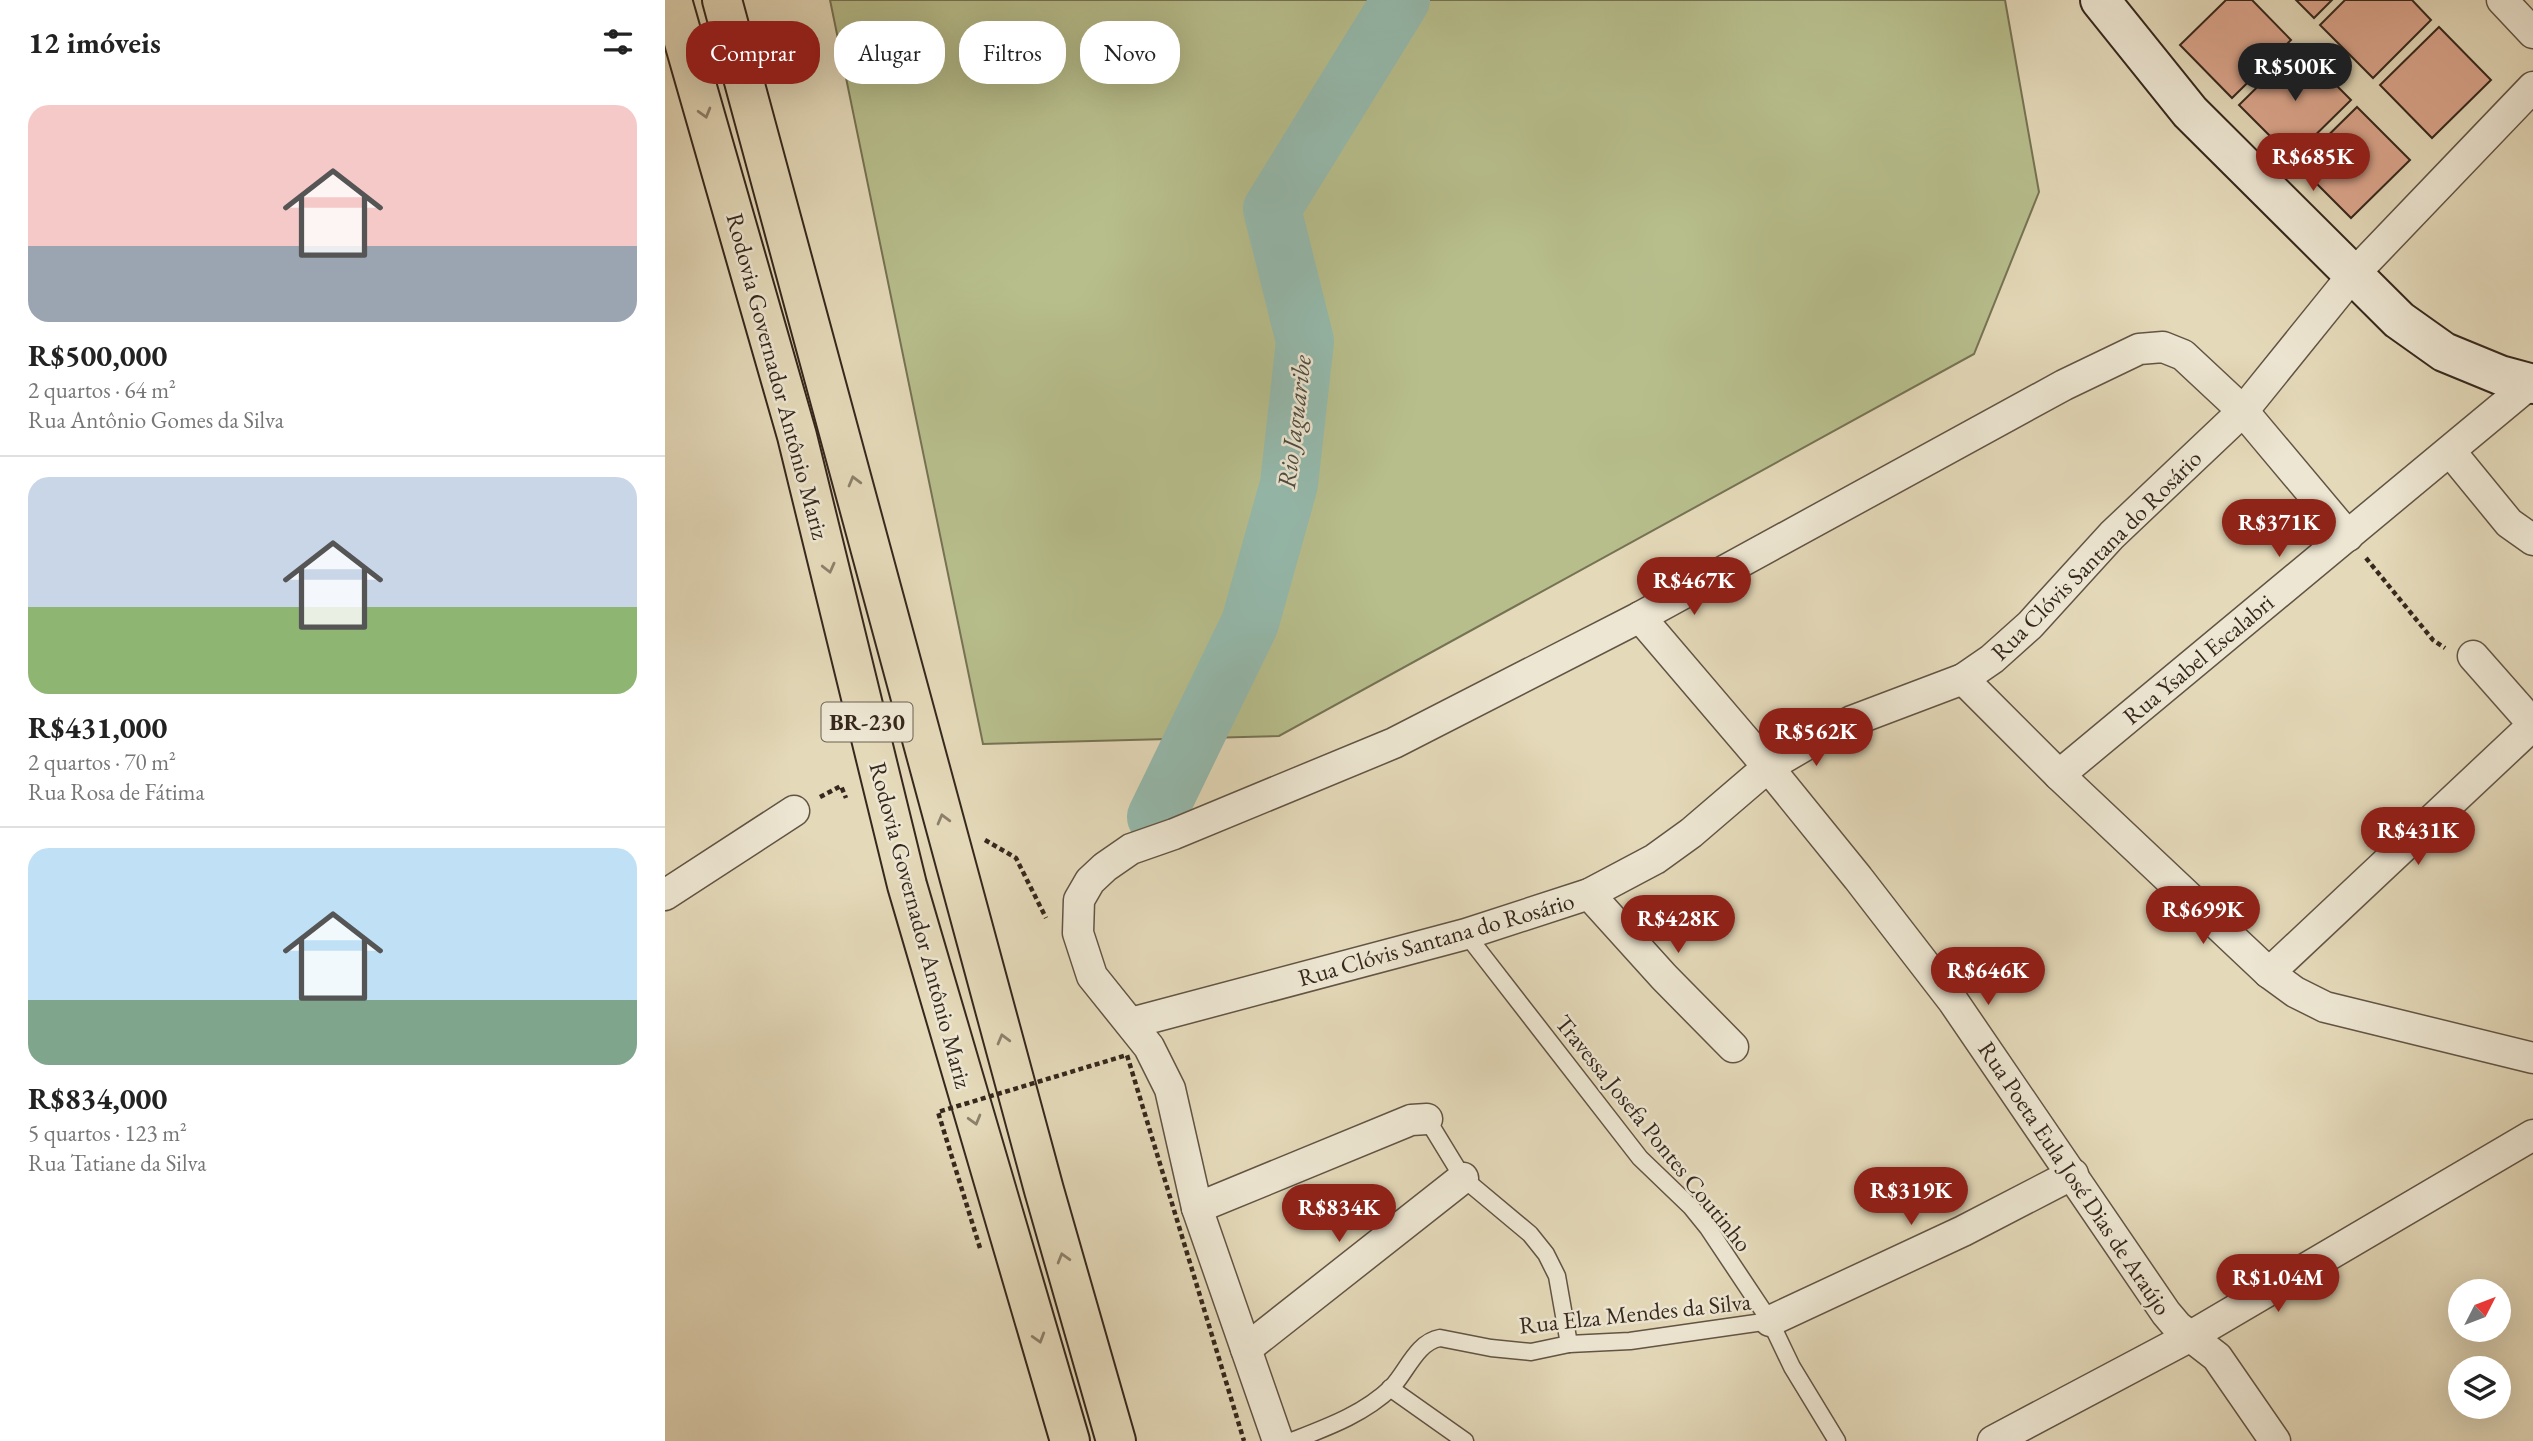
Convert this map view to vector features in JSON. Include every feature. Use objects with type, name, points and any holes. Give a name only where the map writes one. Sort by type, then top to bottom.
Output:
[{"type":"highway","name":"Rodovia Governador Antônio Mariz","points":[[672,0],[797,436],[907,885],[1070,1441]]},
{"type":"highway","name":"Rodovia Governador Antônio Mariz","points":[[729,10],[941,815],[1044,1191],[1117,1441]]},
{"type":"street","points":[[2100,0],[2190,112],[2399,320],[2444,352],[2500,375],[2532,383]]},
{"type":"street","points":[[2502,0],[2533,33]]},
{"type":"street","name":"Rua Clóvis Santana do Rosário","points":[[1131,1023],[1466,934],[1589,894],[1655,859],[1691,833],[1768,767],[1852,721],[1963,679],[1992,659],[2030,625],[2112,535],[2243,411],[2352,276],[2533,87]]},
{"type":"street","points":[[1278,1441],[1197,1208],[1170,1089],[1149,1047],[1093,976],[1078,933],[1079,900],[1090,881],[1105,867],[1131,849],[1174,834],[1394,743],[1640,617],[2064,385],[2139,349],[2163,347],[2183,355],[2243,411],[2348,536]]},
{"type":"street","name":"Rua Ysabel Escalabri","points":[[2059,775],[2532,383]]},
{"type":"street","points":[[2450,451],[2509,523],[2533,540]]},
{"type":"street","name":"Rua Poeta Eula José Dias de Araújo","points":[[1640,617],[1768,767],[1953,1001],[2166,1313],[2177,1326],[2217,1357],[2275,1441]]},
{"type":"street","points":[[2269,974],[2533,724],[2473,656]]},
{"type":"street","points":[[1963,679],[2059,775],[2269,974],[2295,992],[2325,1007],[2533,1058]]},
{"type":"street","points":[[665,895],[794,811]]},
{"type":"street","points":[[1589,894],[1664,977],[1733,1047]]},
{"type":"street","points":[[1197,1208],[1411,1120],[1427,1119]]},
{"type":"street","points":[[1993,1441],[2191,1336],[2533,1135]]},
{"type":"street","points":[[1770,1321],[1963,1231],[2073,1174]]},
{"type":"street","points":[[1246,1349],[1463,1178]]},
{"type":"lane","name":"Travessa Josefa Pontes Coutinho","points":[[1466,934],[1640,1158],[1691,1207],[1708,1228],[1770,1321],[1792,1367],[1837,1441]]},
{"type":"lane","points":[[1427,1119],[1463,1178],[1530,1234],[1546,1254],[1557,1276],[1569,1345]]},
{"type":"lane","name":"Rua Elza Mendes da Silva","points":[[1292,1441],[1343,1421],[1370,1406],[1405,1373],[1416,1354],[1432,1339],[1531,1352],[1770,1321]]},
{"type":"lane","points":[[1390,1388],[1465,1441]]},
{"type":"path","points":[[2348,536],[2433,640],[2449,651],[2473,656]]},
{"type":"path","points":[[941,815],[1016,858],[1048,921]]},
{"type":"path","points":[[980,1248],[938,1112],[1127,1055],[1244,1441]]},
{"type":"green space","points":[[830,0],[2005,0],[2039,192],[1974,354],[1279,736],[983,744],[847,84],[945,84],[945,21],[834,21]]},
{"type":"building","points":[[2226,0],[2252,0],[2291,40],[2232,98],[2180,45]]},
{"type":"building","points":[[2296,0],[2332,0],[2314,18]]},
{"type":"building","points":[[2345,0],[2412,0],[2431,20],[2373,78],[2320,25]]},
{"type":"building","points":[[2439,27],[2491,80],[2432,138],[2380,85]]},
{"type":"building","points":[[2298,47],[2351,100],[2292,158],[2239,105]]},
{"type":"building","points":[[2357,107],[2410,160],[2351,218],[2298,165]]},
{"type":"waterway","name":"Rio Jaguaribe","points":[[1156,817],[1250,623],[1289,484],[1305,341],[1272,209],[1401,0]]}]
